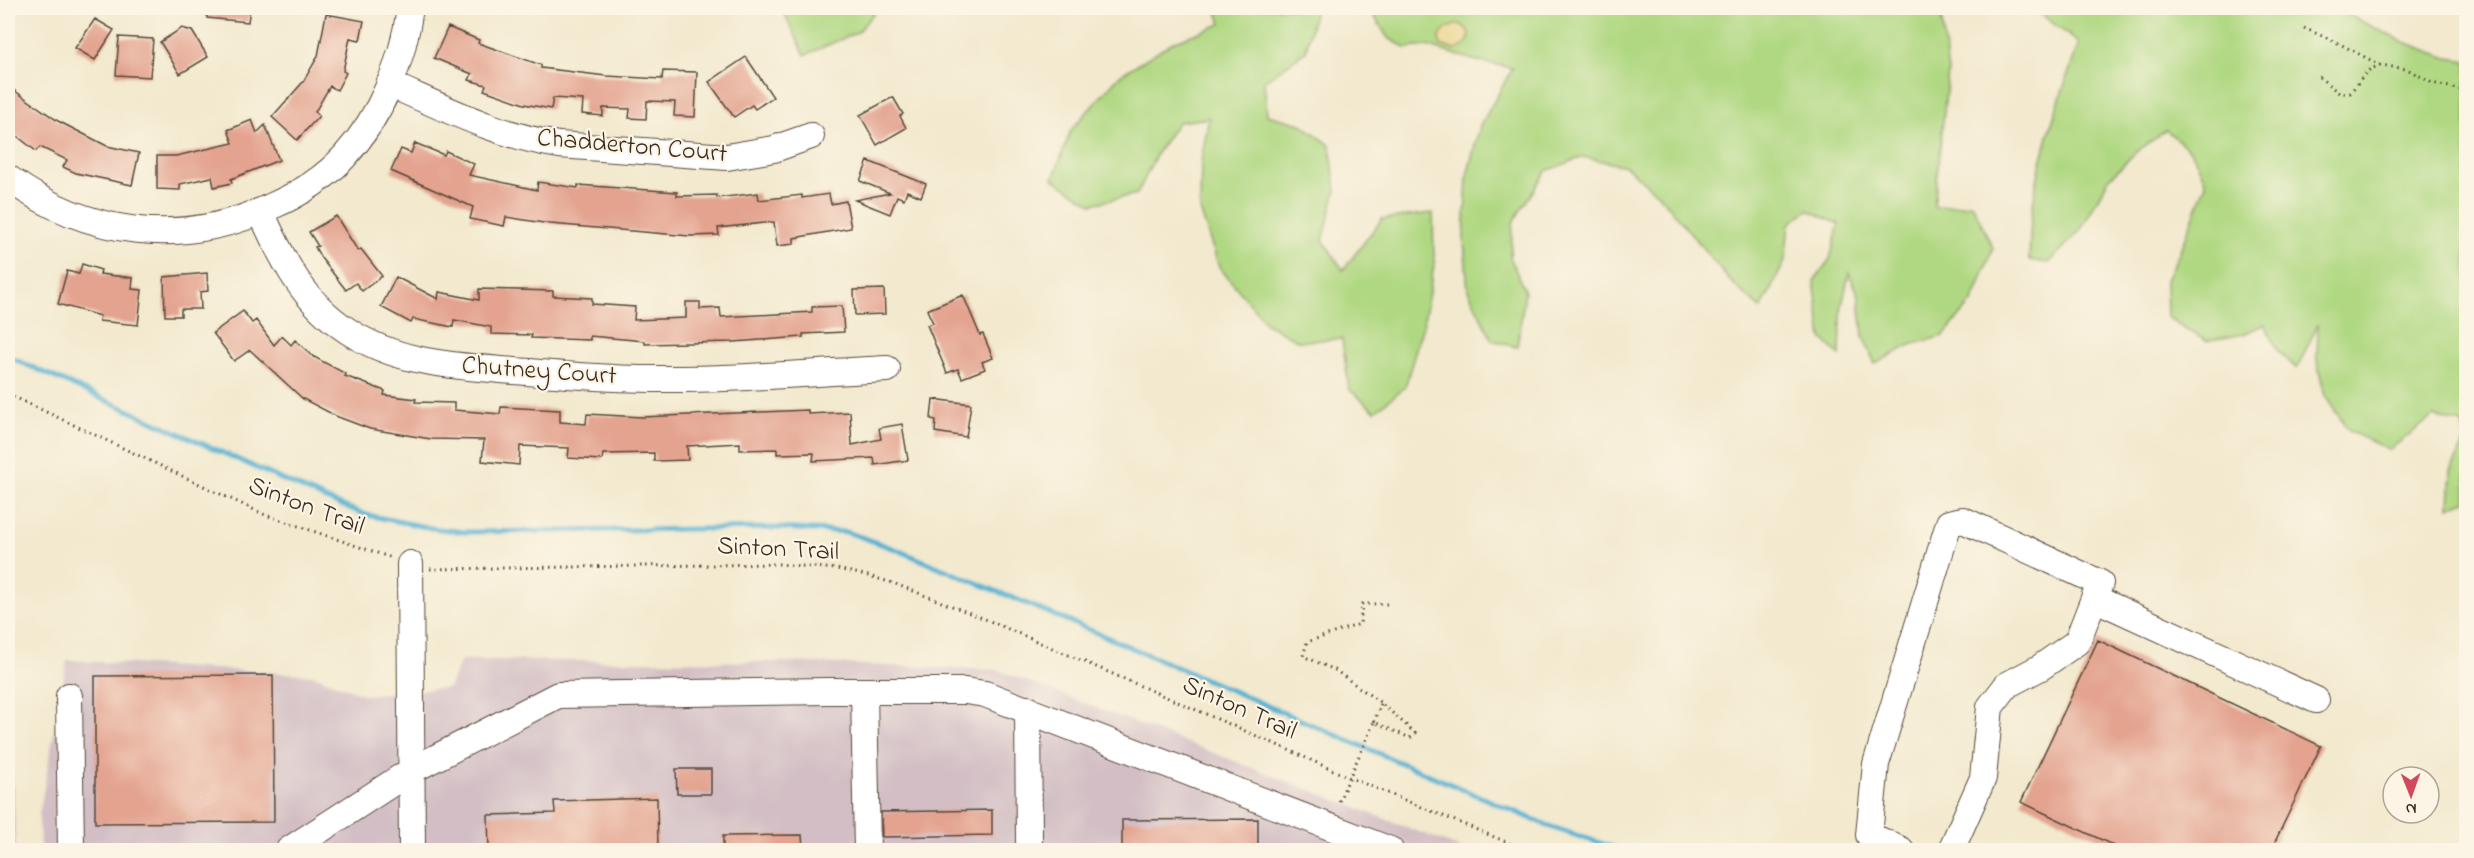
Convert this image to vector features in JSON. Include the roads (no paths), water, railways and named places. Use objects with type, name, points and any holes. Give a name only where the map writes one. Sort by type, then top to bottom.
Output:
[{"type":"street","points":[[8,178],[35,196],[87,220],[141,231],[197,231],[261,212],[303,190],[344,157],[377,111],[389,84],[400,58],[410,8]]},
{"type":"street","name":"Chadderton Court","points":[[389,84],[488,127],[538,142],[559,145],[727,157],[774,149],[811,136]]},
{"type":"street","name":"Chutney Court","points":[[261,212],[284,262],[308,297],[328,317],[368,343],[415,360],[570,375],[640,379],[887,369]]},
{"type":"street","points":[[1900,850],[1869,835],[1876,764],[1950,523],[1963,520],[2100,583],[2077,642],[2041,667],[2007,685],[1990,707],[1983,778],[1951,850]]},
{"type":"street","points":[[410,564],[412,850]]},
{"type":"street","points":[[2094,598],[2316,700]]},
{"type":"street","points":[[864,691],[867,850]]},
{"type":"street","points":[[289,850],[412,770],[558,695],[864,691],[965,691],[985,694],[1334,831],[1390,850]]},
{"type":"street","points":[[69,696],[71,850]]},
{"type":"street","points":[[1028,709],[1029,841]]},
{"type":"waterway","points":[[14,359],[328,500],[367,515],[431,528],[465,532],[779,528],[847,532],[895,549],[1090,630],[1551,827],[1621,850]]}]
